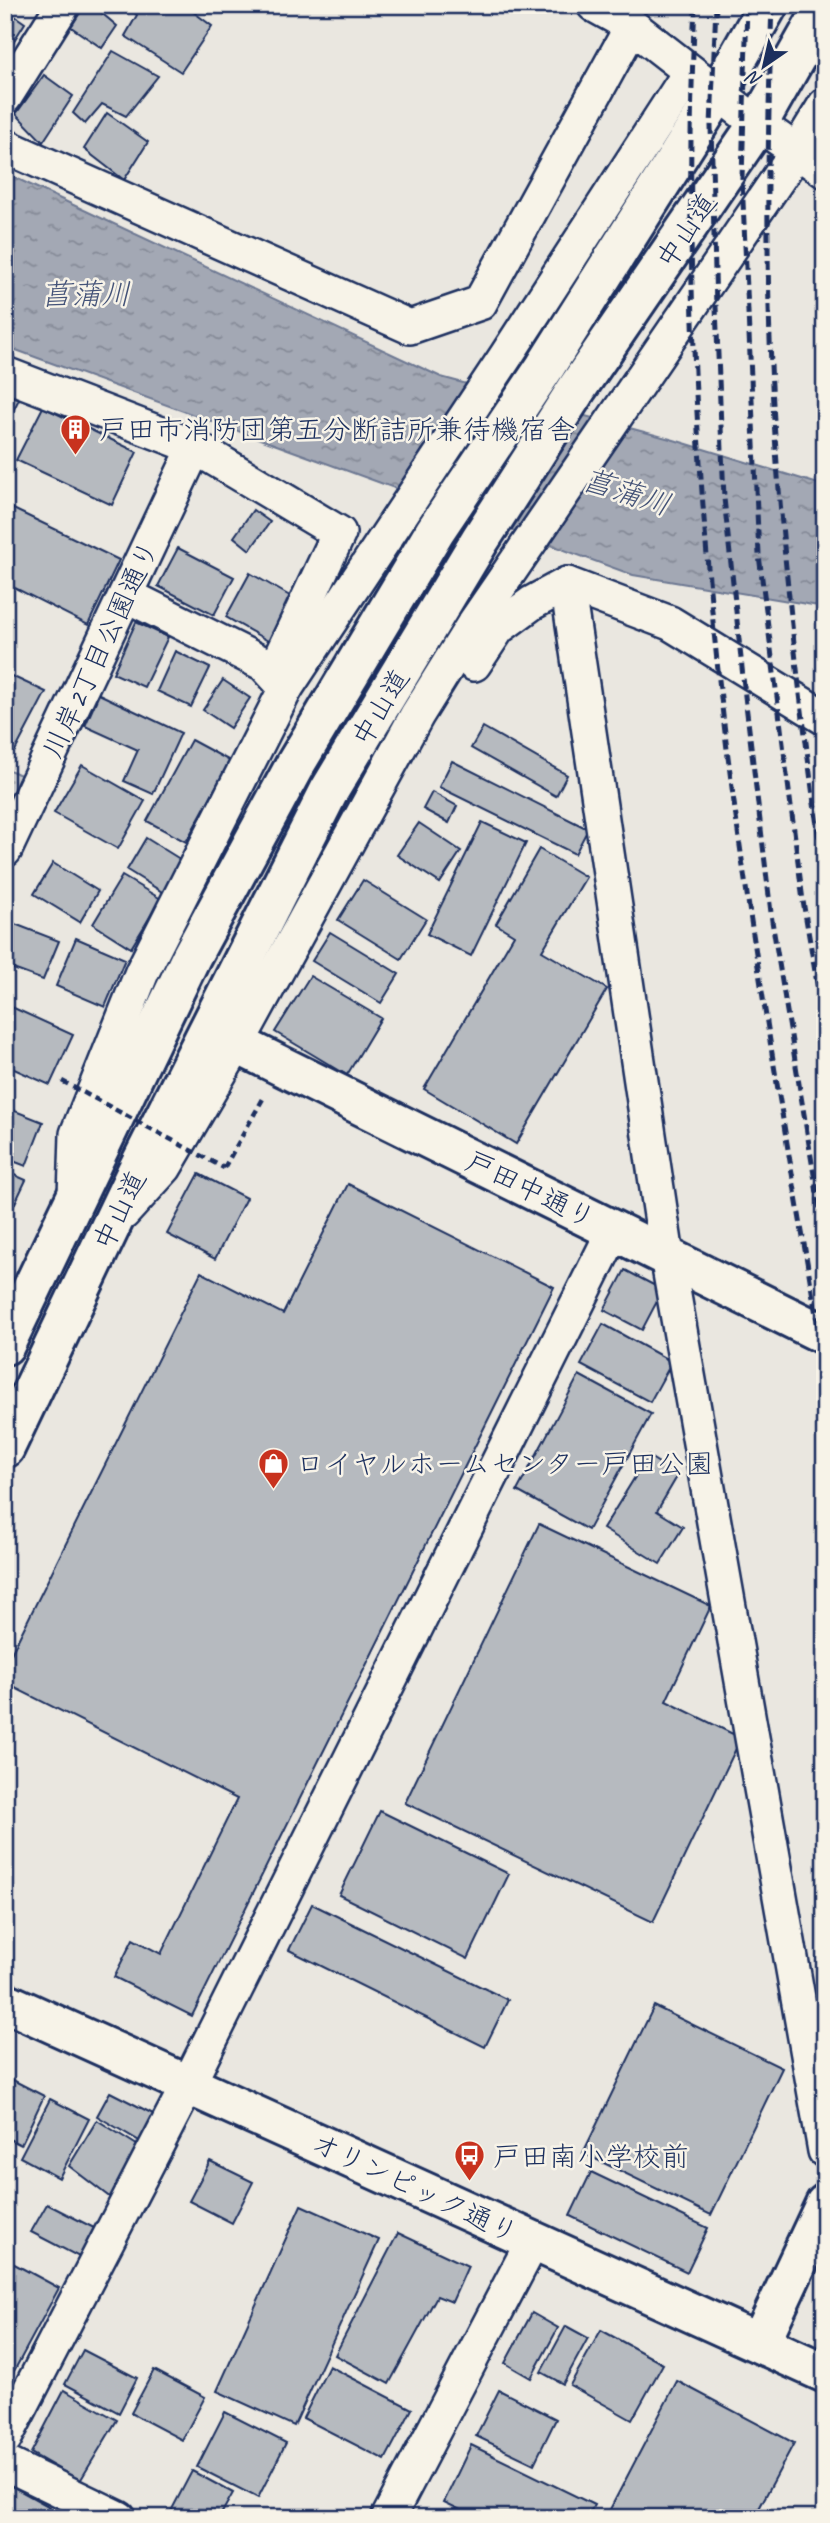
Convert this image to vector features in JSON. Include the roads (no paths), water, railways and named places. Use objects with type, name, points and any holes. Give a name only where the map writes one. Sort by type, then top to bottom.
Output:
[{"type":"main road","name":"中山道","points":[[5,1345],[191,957],[288,777],[435,531],[545,368],[704,82],[768,5]]},
{"type":"main road","name":"中山道","points":[[5,1448],[111,1227],[328,791],[480,540],[578,387],[758,124],[825,6]]},
{"type":"main road","name":"戸田中通り","points":[[237,1044],[825,1335]]},
{"type":"main road","name":"オリンピック通り","points":[[8,2009],[189,2084],[825,2373]]},
{"type":"main road","points":[[760,2343],[825,2204]]},
{"type":"street","points":[[5,97],[63,5]]},
{"type":"street","points":[[594,5],[632,26],[758,124],[825,171]]},
{"type":"street","points":[[5,146],[410,327],[480,303],[632,26]]},
{"type":"street","points":[[280,681],[383,543],[506,356],[704,82]]},
{"type":"street","points":[[111,1227],[166,1167],[237,1044],[417,715],[473,625],[797,151],[825,105]]},
{"type":"street","points":[[5,374],[195,447],[339,533],[280,681],[142,972],[77,1133],[75,1197]]},
{"type":"street","name":"川岸2丁目公園通り","points":[[5,850],[195,447]]},
{"type":"street","points":[[417,715],[467,674],[498,628],[532,603],[567,584],[670,624],[825,718]]},
{"type":"street","points":[[567,584],[667,1256],[825,2151]]},
{"type":"street","points":[[126,595],[264,664],[280,681]]},
{"type":"street","points":[[5,2438],[189,2084],[614,1230]]},
{"type":"street","points":[[388,2518],[533,2241]]},
{"type":"street","points":[[5,2463],[119,2518]]},
{"type":"water","name":"菖蒲川","points":[[5,173],[441,377],[674,440],[825,486],[825,607],[633,575],[5,346]]},
{"type":"railway","points":[[695,5],[692,284],[695,377],[708,564],[727,749],[749,904],[825,1369]]},
{"type":"railway","points":[[716,5],[711,126],[724,498],[772,921],[825,1241]]},
{"type":"railway","points":[[747,5],[742,179],[759,555],[803,901],[825,1030]]},
{"type":"railway","points":[[772,5],[768,220],[775,435],[796,659],[825,883]]},
{"type":"place","name":"戸田市消防団第五分断詰所兼待機宿舎","points":[[76,456]]},
{"type":"place","name":"ロイヤルホームセンター戸田公園","points":[[273,1490]]},
{"type":"place","name":"戸田南小学校前","points":[[470,2183]]}]
